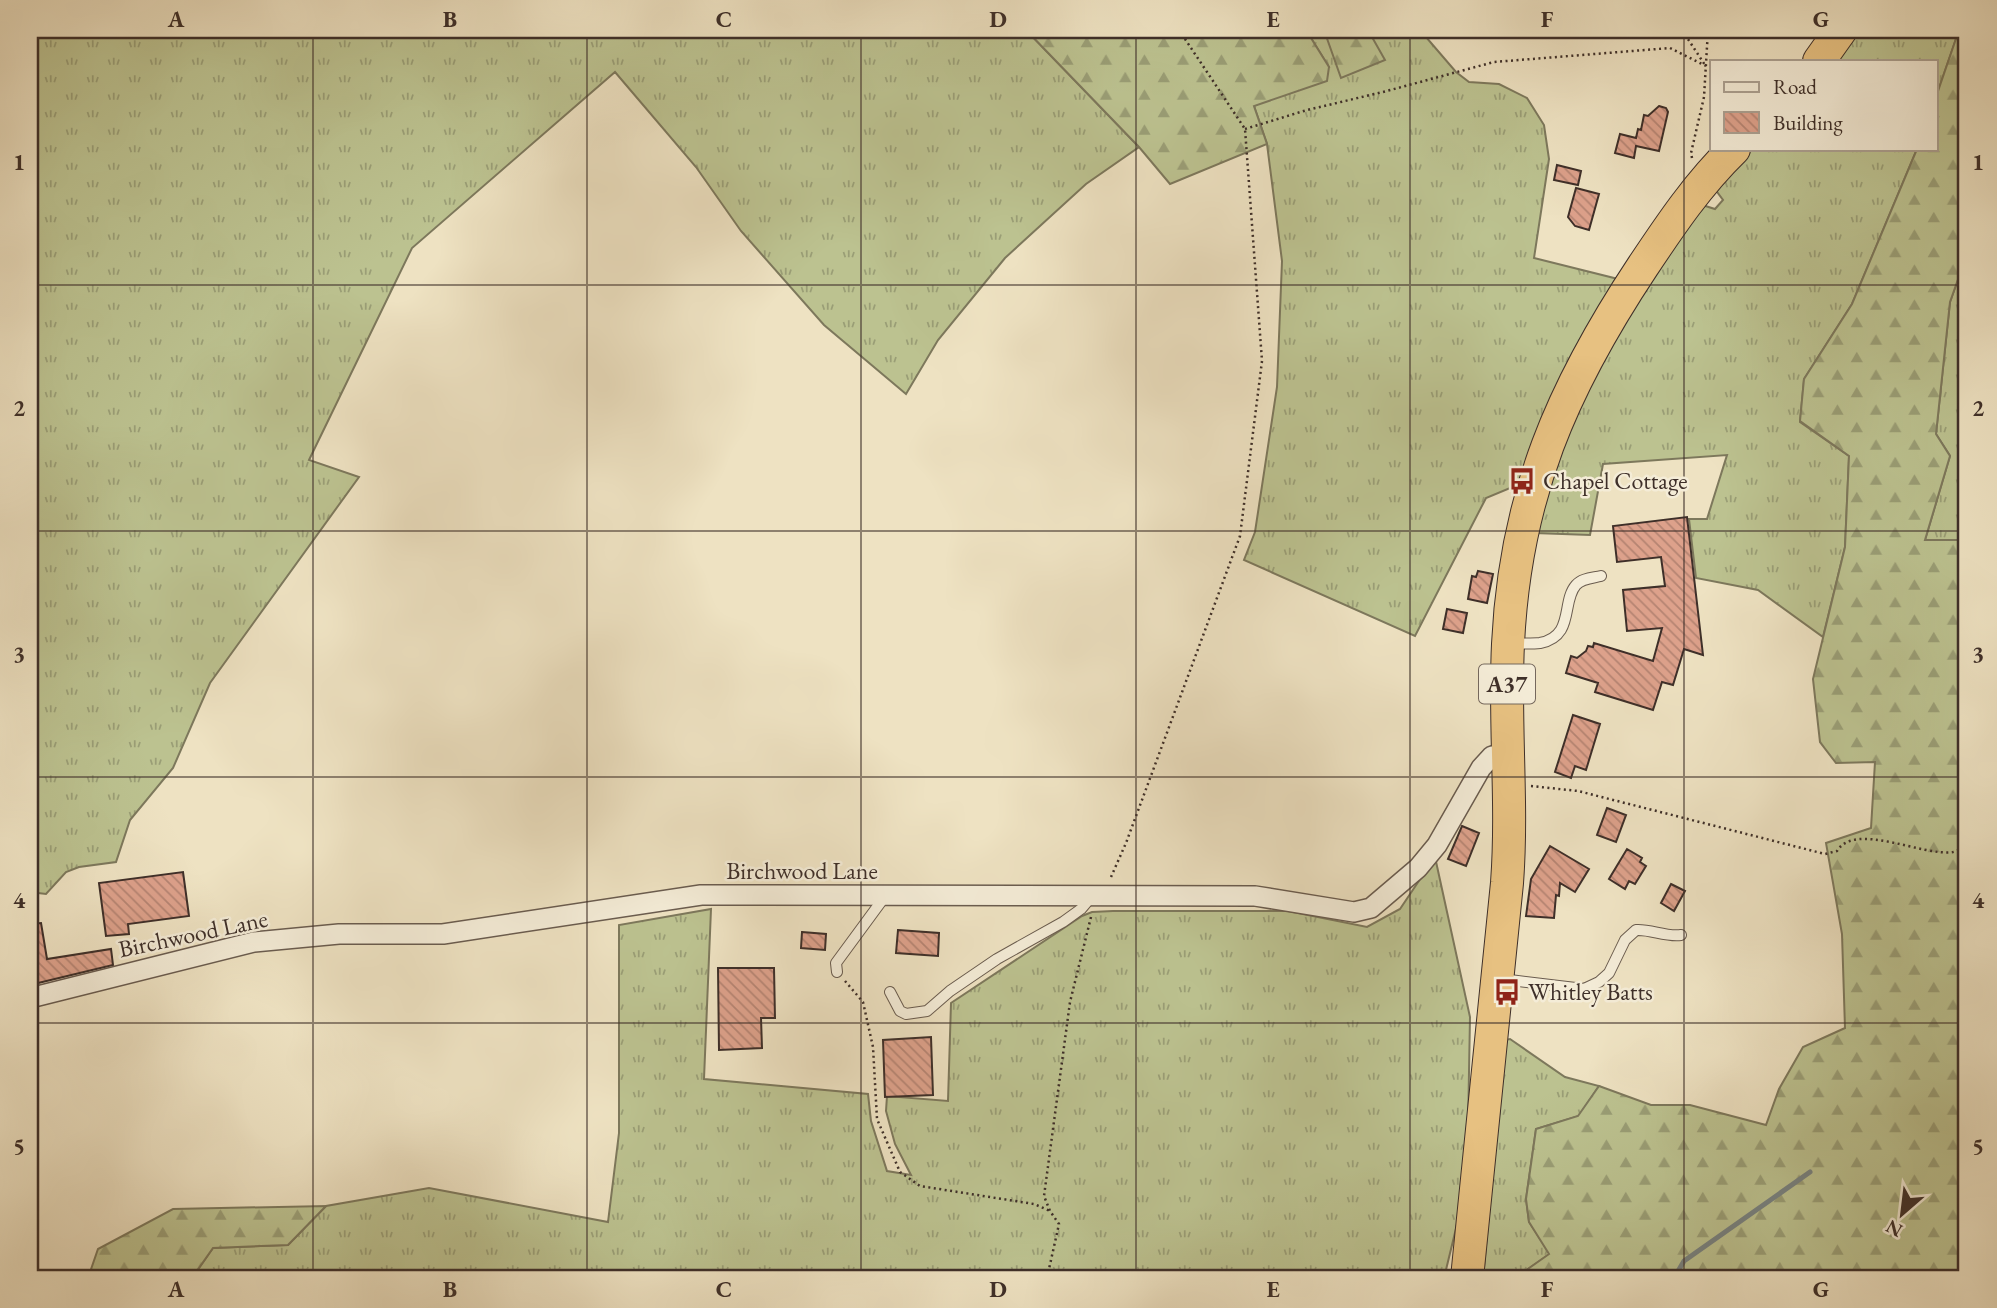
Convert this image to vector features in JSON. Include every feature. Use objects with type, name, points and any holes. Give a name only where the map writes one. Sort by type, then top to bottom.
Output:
[{"type":"highway","points":[[1820,60],[1840,30]]},
{"type":"highway","name":"A37","points":[[1467,1278],[1508,862],[1508,644],[1514,570],[1525,519],[1534,481],[1558,415],[1580,370],[1617,306],[1697,188],[1733,150]]},
{"type":"street","name":"Birchwood Lane","points":[[30,998],[254,942],[339,934],[443,934],[701,895],[1255,896],[1354,912],[1371,908],[1418,868],[1437,845],[1480,768],[1492,756],[1508,766]]},
{"type":"lane","points":[[1508,644],[1539,643],[1549,639],[1559,631],[1566,617],[1571,593],[1576,584],[1583,579],[1601,576]]},
{"type":"lane","points":[[836,972],[836,963],[886,895]]},
{"type":"lane","points":[[890,992],[900,1012],[906,1014],[928,1010],[950,991],[998,959],[1063,922],[1098,896]]},
{"type":"lane","points":[[1498,978],[1584,989],[1599,982],[1609,973],[1625,940],[1636,930],[1673,936],[1681,934]]},
{"type":"path","points":[[1047,1278],[1059,1224],[1044,1196],[1070,1002],[1092,912],[1126,843],[1240,536],[1262,361],[1245,129],[1179,30]]},
{"type":"path","points":[[1682,30],[1706,66]]},
{"type":"path","points":[[1697,188],[1691,153],[1704,97],[1708,30]]},
{"type":"path","points":[[1245,129],[1307,110],[1494,62],[1671,48],[1706,66]]},
{"type":"path","points":[[1508,766],[1521,780],[1534,788],[1578,791],[1825,854],[1837,851],[1842,843],[1852,839],[1878,839],[1931,852],[1955,852],[1967,845]]},
{"type":"path","points":[[836,972],[863,1002],[873,1047],[877,1119],[900,1172],[920,1186],[1034,1204],[1050,1211]]},
{"type":"green space","points":[[45,30],[1026,30],[1139,147],[1086,184],[1005,258],[938,340],[906,394],[824,325],[741,231],[696,167],[615,72],[412,248],[309,460],[359,477],[210,683],[173,768],[130,820],[116,862],[79,867],[66,872],[46,894],[30,892],[30,40]]},
{"type":"green space","points":[[1026,30],[1306,30],[1329,67],[1327,81],[1254,106],[1267,144],[1170,184],[1139,147]]},
{"type":"green space","points":[[1306,30],[1420,30],[1456,72],[1469,82],[1499,84],[1527,98],[1544,125],[1549,159],[1534,258],[1622,280],[1527,481],[1486,498],[1415,636],[1244,560],[1255,532],[1277,387],[1282,261],[1267,144],[1254,106],[1329,67]]},
{"type":"green space","points":[[1324,30],[1368,30],[1385,60],[1341,78]]},
{"type":"green space","points":[[1853,30],[1959,30],[1938,91],[1938,60],[1833,60]]},
{"type":"green space","points":[[1959,30],[1967,30],[1967,254],[1950,302],[1936,434],[1950,456],[1925,540],[1967,540],[1967,1278],[1515,1278],[1549,1254],[1529,1222],[1526,1199],[1536,1129],[1578,1116],[1599,1086],[1651,1105],[1690,1105],[1766,1125],[1779,1089],[1803,1047],[1845,1028],[1842,934],[1826,843],[1871,828],[1875,762],[1836,763],[1820,742],[1813,679],[1845,547],[1849,456],[1800,421],[1804,379],[1852,304],[1917,150],[1938,150],[1938,91]]},
{"type":"green space","points":[[1744,150],[1917,150],[1852,304],[1804,379],[1800,422],[1849,456],[1845,547],[1823,637],[1758,590],[1696,578],[1689,519],[1707,519],[1727,455],[1603,464],[1590,535],[1535,533],[1553,468],[1597,366],[1699,204],[1715,209],[1723,200],[1712,185]]},
{"type":"green space","points":[[1967,254],[1967,540],[1925,540],[1950,456],[1936,434],[1950,302]]},
{"type":"green space","points":[[1435,857],[1470,1017],[1467,1183],[1444,1278],[192,1278],[213,1248],[288,1245],[326,1206],[429,1188],[608,1222],[619,1133],[619,925],[711,909],[704,1079],[868,1094],[871,1121],[887,1171],[911,1175],[895,1144],[886,1111],[887,1096],[948,1101],[951,1003],[1082,916],[1092,912],[1113,911],[1288,911],[1367,927],[1400,909]]},
{"type":"green space","points":[[1510,1039],[1565,1077],[1599,1086],[1579,1116],[1536,1129],[1526,1199],[1529,1222],[1550,1254],[1515,1278],[1483,1278],[1505,1040]]},
{"type":"green space","points":[[326,1206],[288,1245],[213,1248],[192,1278],[88,1278],[98,1249],[173,1209]]},
{"type":"building","points":[[1659,106],[1666,108],[1668,112],[1659,151],[1636,146],[1634,158],[1615,153],[1620,134],[1636,138],[1644,115],[1648,116]]},
{"type":"building","points":[[1557,165],[1581,171],[1578,185],[1554,180]]},
{"type":"building","points":[[1576,188],[1599,194],[1589,230],[1575,226],[1568,217]]},
{"type":"building","points":[[1687,517],[1703,655],[1684,649],[1673,685],[1662,682],[1653,710],[1595,692],[1598,683],[1566,673],[1571,656],[1577,658],[1588,646],[1593,647],[1594,643],[1653,661],[1662,628],[1627,631],[1623,590],[1665,586],[1661,557],[1617,562],[1613,526]]},
{"type":"building","points":[[1478,571],[1493,574],[1487,603],[1468,599],[1472,576],[1476,577]]},
{"type":"building","points":[[1447,609],[1467,613],[1463,633],[1443,629]]},
{"type":"building","points":[[1573,715],[1600,724],[1586,770],[1575,766],[1571,778],[1555,772]]},
{"type":"building","points":[[1607,808],[1626,815],[1616,842],[1597,835]]},
{"type":"building","points":[[1462,826],[1479,833],[1466,866],[1448,859]]},
{"type":"building","points":[[1550,846],[1589,869],[1575,892],[1560,883],[1554,918],[1526,916],[1531,879]]},
{"type":"building","points":[[1627,849],[1642,858],[1640,862],[1646,866],[1635,884],[1629,881],[1625,889],[1609,879]]},
{"type":"building","points":[[183,872],[189,916],[128,924],[129,934],[106,936],[99,883]]},
{"type":"building","points":[[1671,884],[1685,891],[1674,911],[1661,903]]},
{"type":"building","points":[[41,923],[47,959],[111,949],[113,965],[34,984],[30,961],[30,924]]},
{"type":"building","points":[[898,930],[939,933],[938,956],[896,953]]},
{"type":"building","points":[[802,932],[826,934],[825,950],[801,948]]},
{"type":"building","points":[[718,968],[774,968],[775,1018],[761,1018],[762,1048],[719,1050]]},
{"type":"building","points":[[931,1037],[933,1095],[885,1097],[883,1040]]},
{"type":"waterway","points":[[1674,1278],[1684,1261],[1810,1172]]},
{"type":"place","name":"Chapel Cottage","points":[[1522,481]]},
{"type":"place","name":"Whitley Batts","points":[[1507,992]]}]
